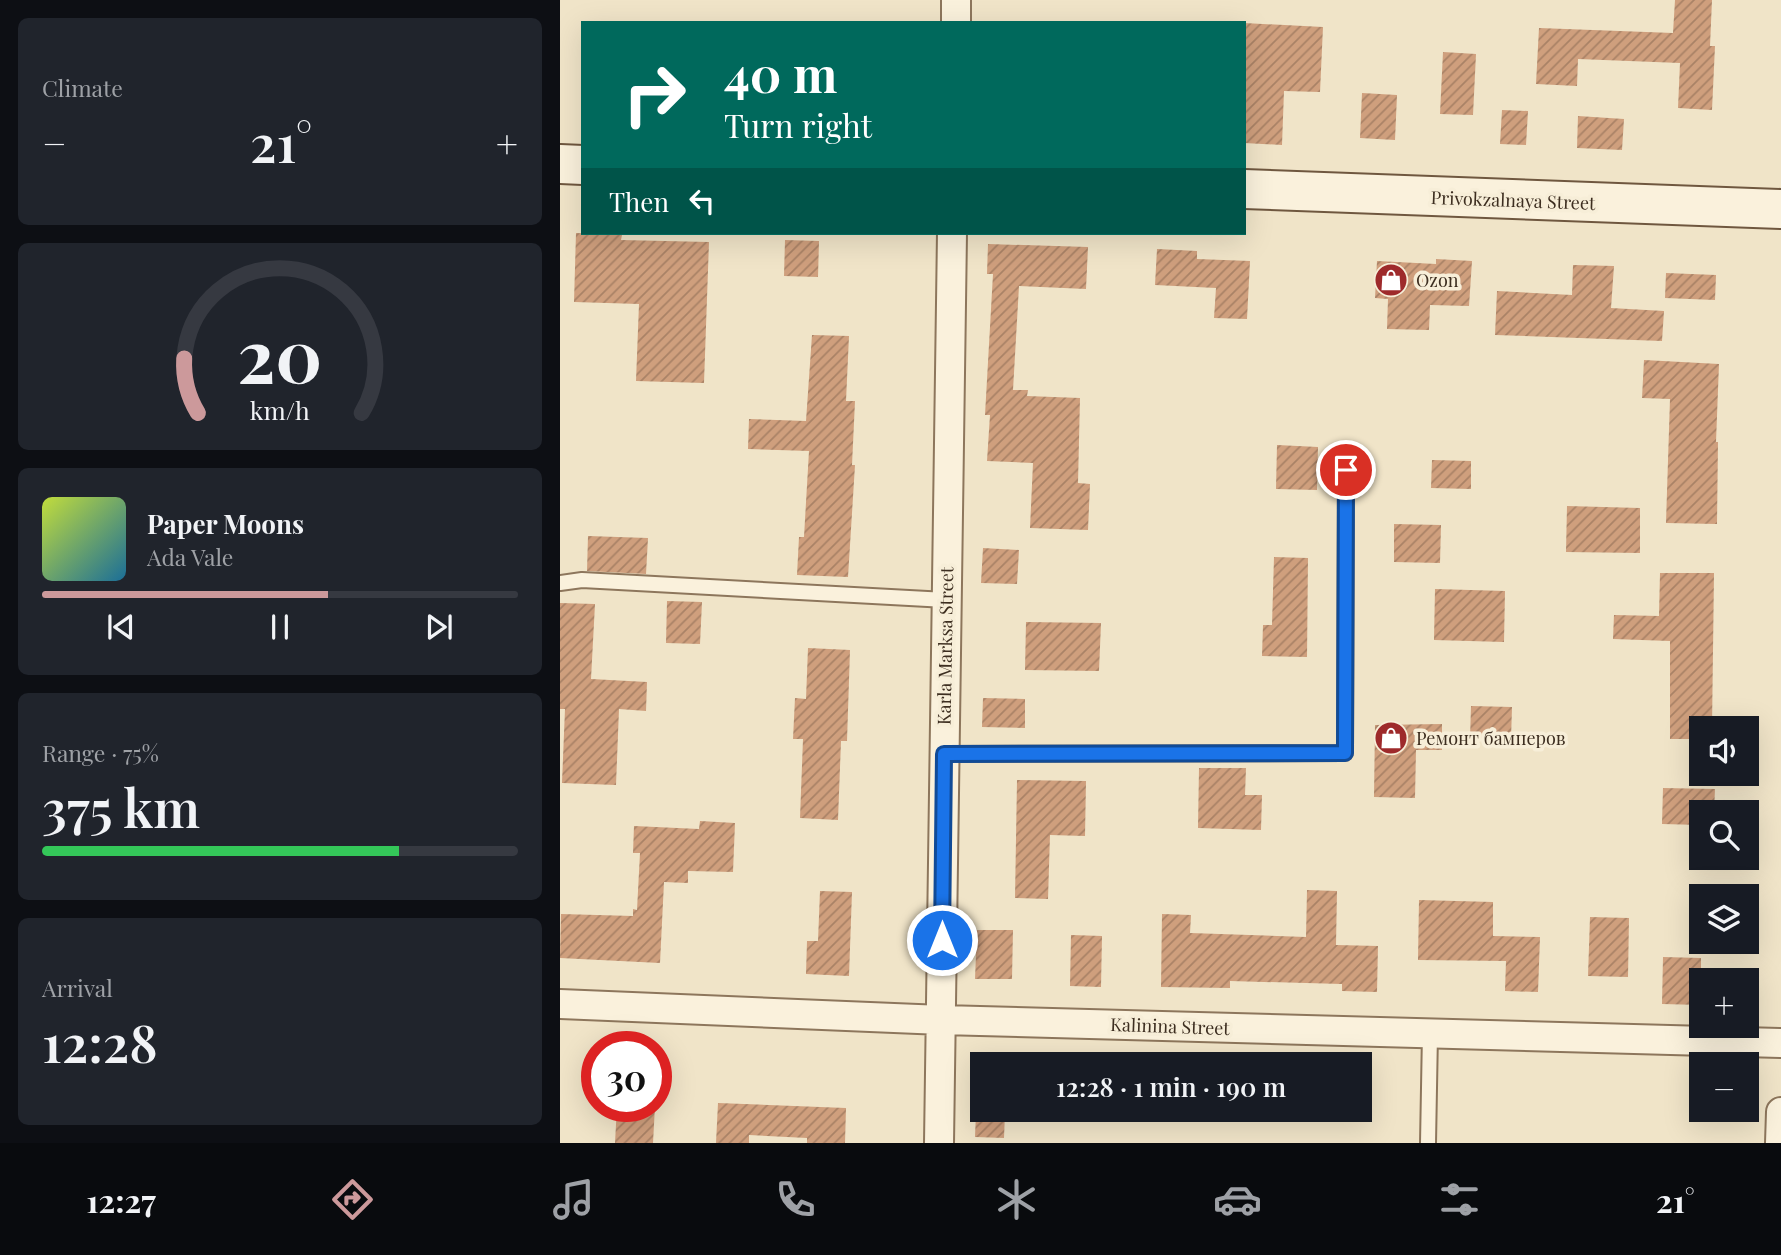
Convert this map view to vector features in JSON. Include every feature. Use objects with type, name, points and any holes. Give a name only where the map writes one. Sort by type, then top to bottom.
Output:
[{"type":"street","points":[[956,0],[956,21]]},
{"type":"street","points":[[560,164],[581,165]]},
{"type":"street","name":"Privokzalnaya Street","points":[[1246,190],[1781,209]]},
{"type":"street","name":"Karla Marksa Street","points":[[939,1143],[952,235]]},
{"type":"street","name":"Kalinina Street","points":[[560,1004],[942,1020],[1781,1043]]},
{"type":"street","points":[[1780,1143],[1781,1112]]},
{"type":"lane","points":[[944,754],[1345,753],[1346,470]]},
{"type":"lane","points":[[560,583],[582,580],[946,600]]},
{"type":"lane","points":[[1428,1143],[1430,1033]]},
{"type":"building","points":[[1675,0],[1712,0],[1710,46],[1715,46],[1712,110],[1678,108],[1680,63],[1578,59],[1577,86],[1536,84],[1539,28],[1673,33]]},
{"type":"building","points":[[1246,23],[1323,27],[1320,92],[1284,91],[1282,145],[1246,143]]},
{"type":"building","points":[[1443,52],[1476,54],[1473,115],[1440,114]]},
{"type":"building","points":[[1362,93],[1397,95],[1395,140],[1360,138]]},
{"type":"building","points":[[1502,110],[1528,111],[1526,145],[1500,144]]},
{"type":"building","points":[[1578,116],[1624,119],[1622,150],[1577,148]]},
{"type":"building","points":[[576,233],[622,235],[621,240],[709,242],[704,383],[636,381],[639,304],[574,302]]},
{"type":"building","points":[[785,240],[819,241],[818,277],[784,276]]},
{"type":"building","points":[[988,244],[1088,247],[1086,289],[1019,286],[1013,390],[1028,390],[1027,396],[1080,398],[1078,483],[1090,484],[1088,530],[1030,528],[1033,463],[987,461],[990,415],[985,415],[993,274],[987,274]]},
{"type":"building","points":[[1157,249],[1197,251],[1197,259],[1250,261],[1247,319],[1214,318],[1216,288],[1155,285]]},
{"type":"building","points":[[1436,259],[1472,261],[1469,306],[1430,305],[1429,330],[1387,329],[1388,299],[1375,298],[1377,261],[1436,264]]},
{"type":"building","points":[[1573,265],[1614,266],[1611,308],[1664,311],[1662,341],[1495,335],[1497,291],[1572,295]]},
{"type":"building","points":[[1666,273],[1716,275],[1715,300],[1665,298]]},
{"type":"building","points":[[812,335],[849,336],[846,401],[855,401],[852,465],[855,465],[848,577],[797,575],[799,537],[804,537],[809,451],[748,449],[749,419],[806,421]]},
{"type":"building","points":[[1644,360],[1719,364],[1717,524],[1666,523],[1670,399],[1642,398]]},
{"type":"building","points":[[1277,445],[1318,447],[1317,490],[1276,489]]},
{"type":"building","points":[[1432,460],[1471,461],[1471,489],[1431,488]]},
{"type":"building","points":[[1567,506],[1640,508],[1640,553],[1566,552]]},
{"type":"building","points":[[1394,524],[1441,525],[1440,563],[1394,562]]},
{"type":"building","points":[[588,536],[648,538],[646,574],[587,571]]},
{"type":"building","points":[[983,548],[1019,550],[1017,584],[981,583]]},
{"type":"building","points":[[1274,557],[1308,558],[1307,657],[1262,656],[1263,625],[1272,625]]},
{"type":"building","points":[[1660,573],[1714,573],[1712,716],[1689,716],[1689,739],[1670,739],[1670,641],[1613,639],[1614,615],[1659,616]]},
{"type":"building","points":[[1435,589],[1505,591],[1504,642],[1434,640]]},
{"type":"building","points":[[667,601],[702,602],[700,644],[666,643]]},
{"type":"building","points":[[560,603],[595,604],[591,679],[647,682],[646,711],[619,709],[616,785],[562,783],[565,709],[560,709]]},
{"type":"building","points":[[1026,622],[1101,623],[1099,671],[1025,670]]},
{"type":"building","points":[[808,648],[850,650],[847,741],[841,741],[838,820],[800,818],[803,739],[793,739],[795,698],[806,699]]},
{"type":"building","points":[[983,698],[1025,699],[1025,728],[982,727]]},
{"type":"building","points":[[1471,706],[1512,707],[1511,740],[1470,739]]},
{"type":"building","points":[[1442,724],[1442,750],[1416,750],[1415,798],[1374,797],[1375,725]]},
{"type":"building","points":[[1199,768],[1246,768],[1245,795],[1262,795],[1261,830],[1198,828]]},
{"type":"building","points":[[1017,780],[1086,781],[1085,836],[1050,835],[1048,899],[1015,898]]},
{"type":"building","points":[[1663,788],[1715,789],[1715,800],[1689,800],[1689,825],[1662,824]]},
{"type":"building","points":[[700,821],[735,823],[733,872],[688,871],[688,883],[664,882],[660,963],[560,958],[561,914],[633,916],[633,909],[637,910],[640,853],[633,853],[634,826],[699,829]]},
{"type":"building","points":[[1307,890],[1337,891],[1336,945],[1378,946],[1377,992],[1342,991],[1342,984],[1230,981],[1230,988],[1161,987],[1162,914],[1191,915],[1190,933],[1306,937]]},
{"type":"building","points":[[820,891],[852,892],[849,976],[806,974],[807,941],[818,941]]},
{"type":"building","points":[[1419,900],[1493,902],[1493,936],[1540,937],[1538,992],[1505,991],[1506,961],[1418,960]]},
{"type":"building","points":[[1590,917],[1629,918],[1628,977],[1588,976]]},
{"type":"building","points":[[977,930],[1013,930],[1012,979],[975,979]]},
{"type":"building","points":[[1071,935],[1102,936],[1101,987],[1070,986]]},
{"type":"building","points":[[1663,957],[1701,958],[1701,968],[1689,968],[1689,1005],[1662,1004]]},
{"type":"building","points":[[718,1103],[846,1108],[845,1143],[807,1143],[807,1138],[749,1135],[749,1143],[716,1143]]},
{"type":"building","points":[[616,1122],[654,1122],[653,1143],[615,1143]]},
{"type":"building","points":[[976,1122],[1005,1122],[1004,1138],[975,1137]]},
{"type":"place","name":"Ozon","points":[[1391,280]]},
{"type":"place","name":"Ремонт бамперов","points":[[1391,738]]},
{"type":"route","points":[[942,940],[944,754],[1345,753],[1346,470]]}]
